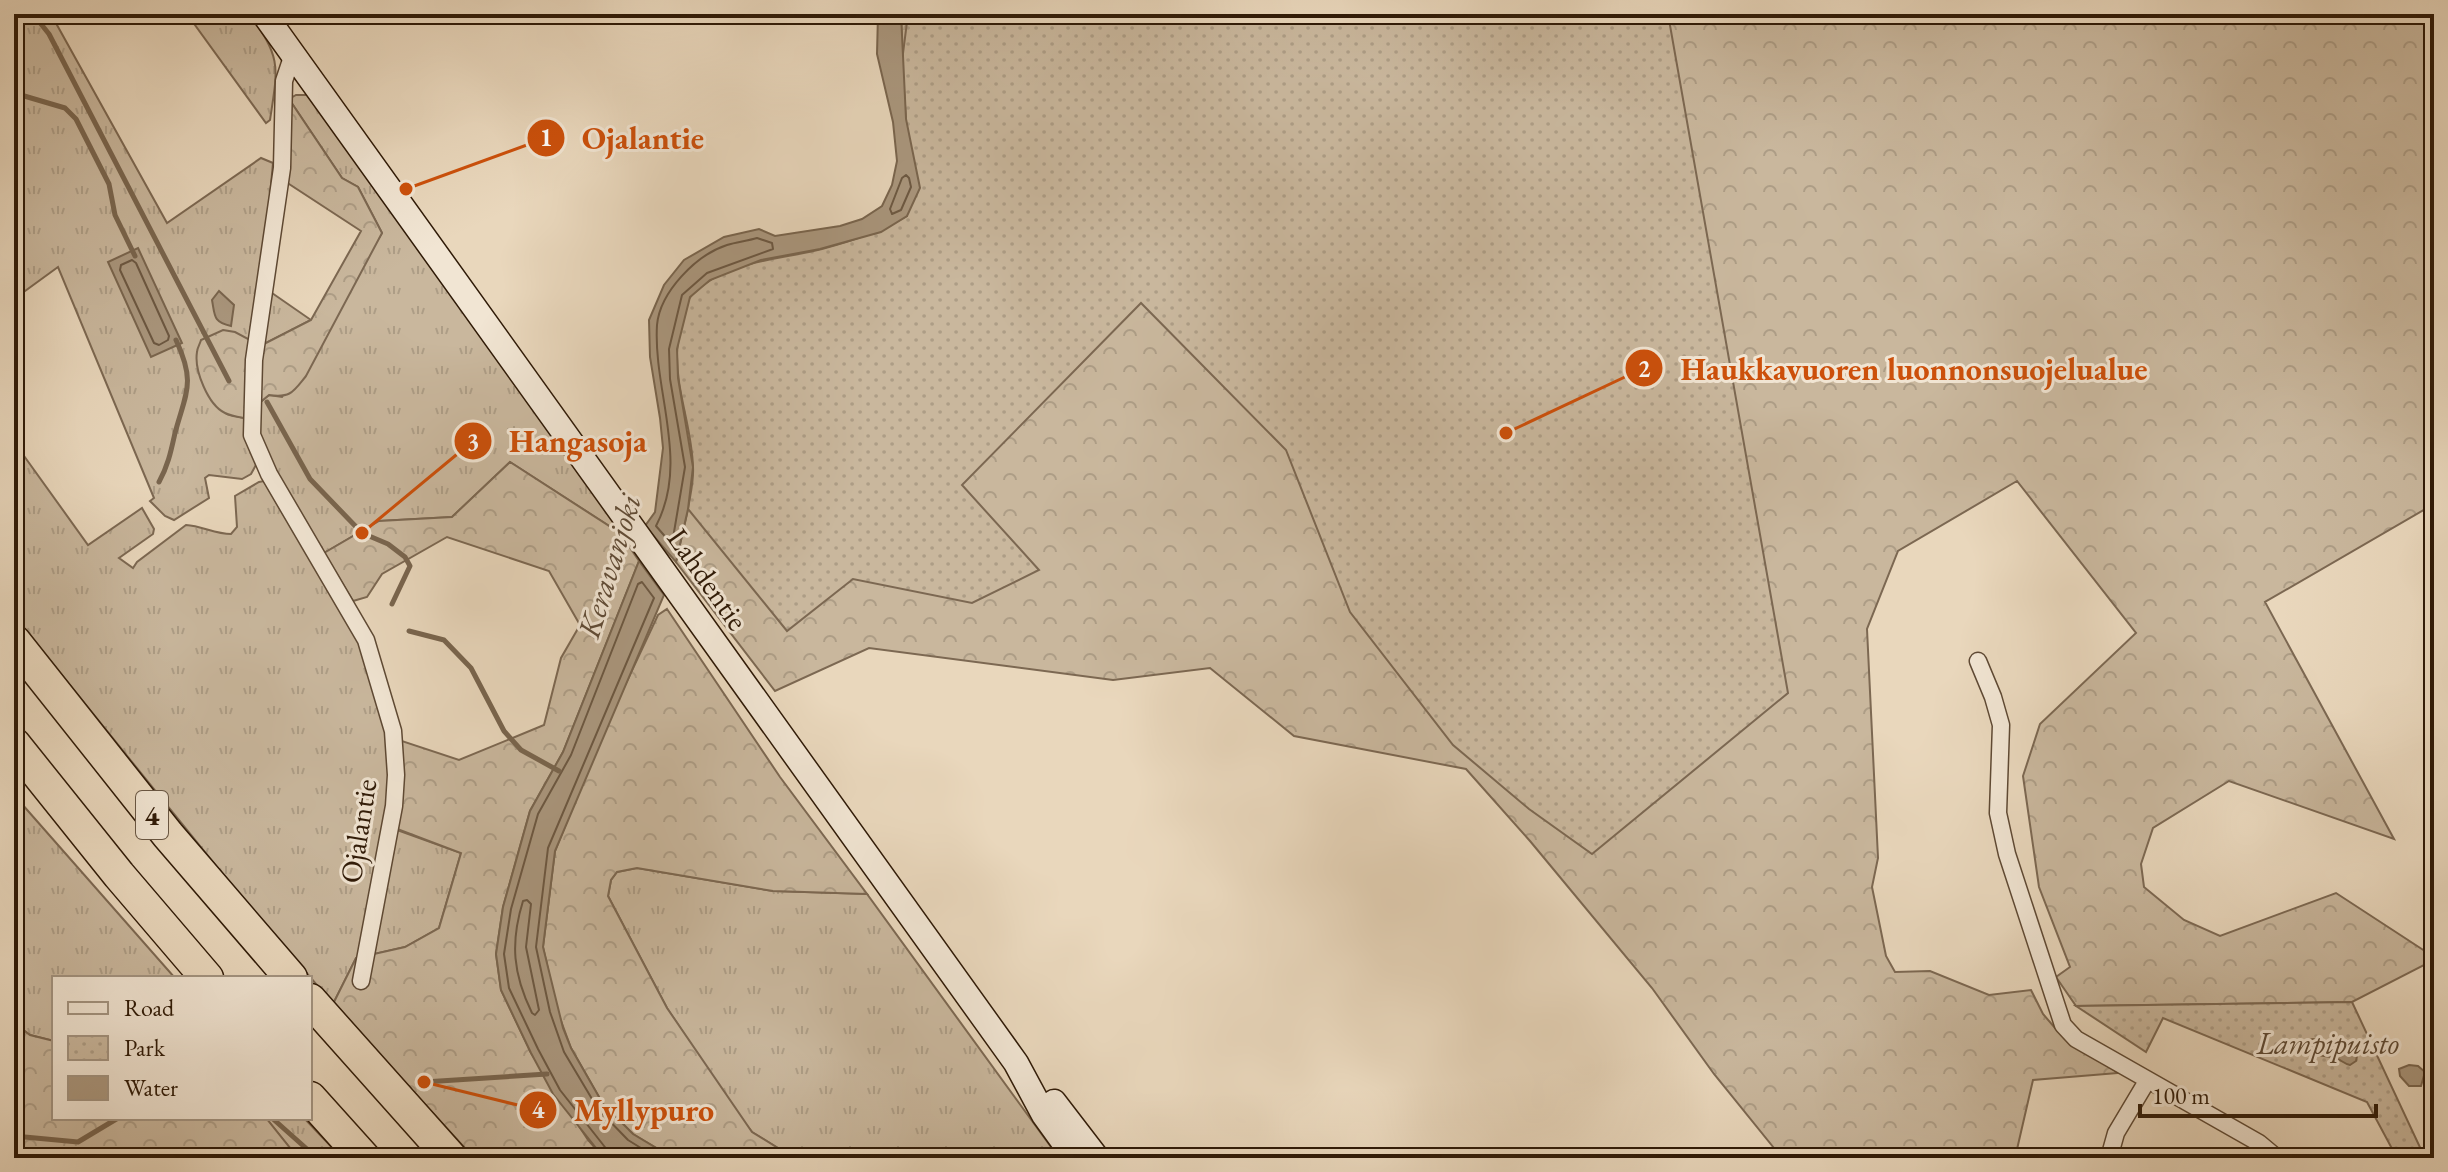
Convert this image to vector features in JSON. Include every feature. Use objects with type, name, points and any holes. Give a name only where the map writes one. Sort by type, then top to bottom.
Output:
[{"type":"highway","name":"4","points":[[14,641],[168,835],[289,976]]},
{"type":"highway","name":"4","points":[[14,744],[205,976]]},
{"type":"highway","points":[[312,1002],[451,1158]]},
{"type":"highway","points":[[312,1100],[364,1158]]},
{"type":"main road","name":"Lahdentie","points":[[264,14],[1016,1063],[1044,1115],[1075,1158]]},
{"type":"main road","name":"Lahdentie","points":[[1016,1063],[1057,1105],[1097,1158]]},
{"type":"street","name":"Ojalantie","points":[[293,54],[284,81],[282,168],[254,360],[252,435],[269,474],[366,640],[393,731],[396,775],[394,806],[361,981]]},
{"type":"street","points":[[1978,661],[2001,725],[1998,813],[2063,1025],[2076,1039],[2259,1143],[2277,1158]]},
{"type":"street","points":[[2109,1158],[2116,1133],[2147,1081]]},
{"type":"green space","points":[[14,14],[55,14],[52,16],[167,223],[261,158],[273,163],[252,341],[227,414],[244,418],[251,453],[257,463],[251,474],[242,479],[209,475],[205,478],[209,498],[174,520],[165,516],[150,501],[154,498],[58,267],[14,299]]},
{"type":"green space","points":[[187,14],[249,14],[267,42],[275,64],[270,120],[266,123]]},
{"type":"green space","points":[[901,14],[2434,14],[2434,504],[2265,602],[2394,839],[2229,781],[2153,828],[2141,864],[2144,887],[2184,920],[2220,936],[2336,893],[2434,957],[2434,960],[2352,1002],[2076,1006],[2056,977],[2070,967],[2039,887],[2023,776],[2040,724],[2136,633],[2017,481],[1898,551],[1867,629],[1878,858],[1872,887],[1886,956],[1895,972],[1930,971],[1989,995],[2031,990],[2043,1014],[2055,1028],[2118,1073],[2033,1080],[2015,1158],[1782,1158],[1714,1074],[1652,988],[1466,769],[1294,736],[1210,668],[1113,680],[869,648],[775,691],[676,562],[688,509],[693,467],[907,216]]},
{"type":"green space","points":[[908,14],[1668,14],[1788,693],[1592,854],[1529,809],[1453,745],[1350,612],[1286,450],[1141,303],[962,485],[1039,570],[972,603],[853,579],[787,631],[688,509],[693,467],[677,367],[681,322],[692,295],[720,275],[754,263],[845,243],[907,216],[902,61]]},
{"type":"green space","points":[[307,95],[312,99],[622,531],[620,533],[510,462],[452,517],[379,521],[324,553],[274,470],[257,434],[258,404],[269,395],[282,397],[382,233],[358,187],[342,178],[289,99]]},
{"type":"green space","points":[[289,99],[342,178],[358,187],[382,233],[306,376],[291,393],[269,395],[258,404],[260,346],[311,320],[361,231],[286,182]]},
{"type":"green space","points":[[272,293],[311,320],[260,346]]},
{"type":"green space","points":[[223,330],[252,341],[244,418],[225,413],[213,403],[198,368],[197,350],[201,340]]},
{"type":"green space","points":[[14,442],[88,545],[142,508],[154,529],[153,534],[119,558],[133,568],[186,525],[231,534],[237,527],[235,496],[264,481],[357,638],[370,671],[388,739],[397,830],[461,853],[439,928],[405,947],[356,958],[333,1004],[225,877],[14,616],[14,570],[19,565],[14,531]]},
{"type":"green space","points":[[510,462],[620,533],[639,561],[563,752],[530,811],[503,907],[496,954],[501,990],[531,1053],[588,1140],[604,1158],[474,1158],[333,1004],[356,958],[405,947],[439,928],[461,853],[392,827],[396,739],[459,760],[544,725],[561,658],[580,625],[549,571],[447,537],[382,574],[367,597],[353,601],[324,553],[379,521],[452,517]]},
{"type":"green space","points":[[667,609],[780,777],[867,894],[773,891],[637,868],[617,872],[611,880],[608,896],[667,1008],[752,1132],[794,1158],[673,1158],[633,1134],[603,1104],[571,1048],[557,1010],[543,947],[555,851],[605,728],[658,615]]},
{"type":"green space","points":[[14,795],[173,976],[52,976],[52,1040],[30,1035],[14,1023]]},
{"type":"green space","points":[[637,868],[773,891],[867,894],[1059,1158],[794,1158],[752,1132],[667,1008],[608,896],[611,880],[617,872]]},
{"type":"green space","name":"Lampipuisto","points":[[2352,1002],[2425,1158],[2397,1158],[2367,1102],[2163,1018],[2146,1052],[2076,1006]]},
{"type":"green space","points":[[14,1023],[30,1035],[52,1040],[52,1120],[268,1120],[298,1158],[14,1158]]},
{"type":"green space","points":[[268,1120],[306,1120],[342,1158],[298,1158]]},
{"type":"water","points":[[878,14],[901,14],[906,119],[920,188],[907,216],[881,232],[820,249],[761,260],[710,280],[690,297],[677,349],[678,378],[693,467],[688,509],[676,562],[645,526],[655,512],[663,448],[650,357],[649,320],[664,285],[684,260],[724,237],[759,229],[775,236],[840,226],[862,219],[882,206],[892,185],[897,161],[893,122],[877,54]]},
{"type":"water","points":[[138,248],[182,343],[151,357],[108,262]]},
{"type":"water","points":[[219,291],[234,305],[231,326],[218,320],[215,314],[212,300]]},
{"type":"water","points":[[639,561],[664,595],[555,851],[543,947],[563,1028],[603,1104],[633,1134],[673,1158],[604,1158],[553,1094],[531,1053],[501,990],[496,954],[503,907],[530,811],[563,752]]},
{"type":"water","points":[[2313,1039],[2354,1053],[2356,1061],[2350,1065],[2316,1054],[2307,1040]]},
{"type":"water","points":[[2418,1066],[2425,1072],[2421,1086],[2409,1086],[2400,1076],[2399,1069]]},
{"type":"waterway","points":[[33,14],[49,34],[229,381]]},
{"type":"waterway","points":[[14,93],[65,108],[76,119],[109,184],[115,215],[135,256]]},
{"type":"waterway","points":[[159,482],[169,458],[187,387],[186,367],[176,340]]},
{"type":"waterway","points":[[267,402],[310,479],[362,533],[388,544],[405,557],[410,566],[392,604]]},
{"type":"waterway","points":[[409,631],[444,640],[471,668],[504,731],[521,750],[559,771]]},
{"type":"waterway","points":[[424,1082],[547,1074]]},
{"type":"waterway","points":[[14,1136],[78,1142],[115,1120]]},
{"type":"waterway","points":[[274,1120],[317,1158]]},
{"type":"place","name":"Ojalantie","points":[[406,189]]},
{"type":"place","name":"Haukkavuoren luonnonsuojelualue","points":[[1506,433]]},
{"type":"place","name":"Hangasoja","points":[[362,533]]},
{"type":"place","name":"Myllypuro","points":[[424,1082]]},
{"type":"water label","name":"Keravanjoki","points":[[609,566]]}]
